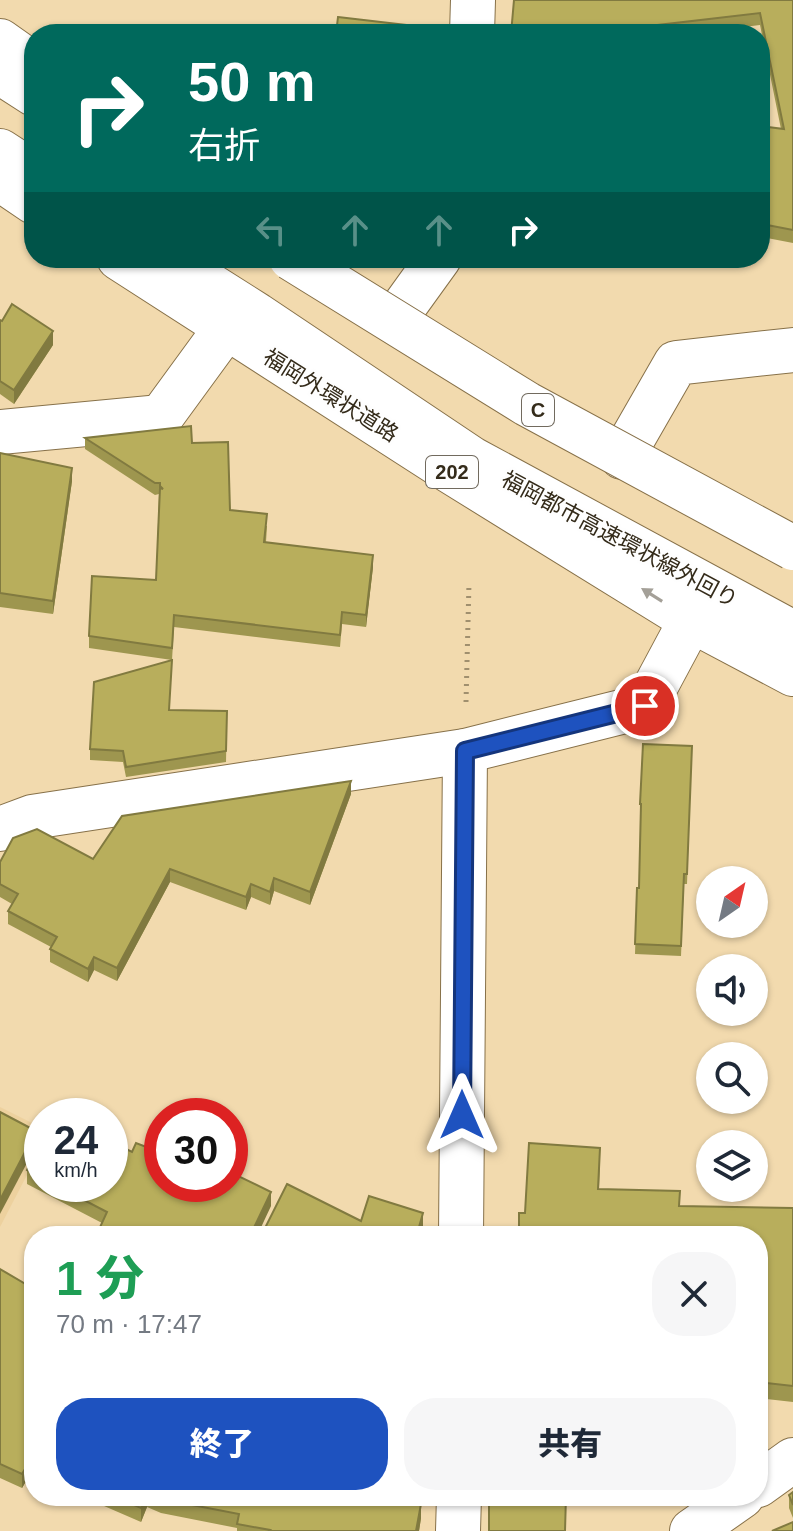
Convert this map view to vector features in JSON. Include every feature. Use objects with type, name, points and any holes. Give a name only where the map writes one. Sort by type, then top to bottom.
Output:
[{"type":"main road","points":[[472,24],[473,0]]},
{"type":"main road","points":[[0,41],[24,58]]},
{"type":"main road","points":[[0,72],[24,88]]},
{"type":"main road","points":[[0,151],[24,167]]},
{"type":"main road","points":[[0,179],[24,195]]},
{"type":"main road","name":"福岡外環状道路","points":[[134,268],[450,471],[691,620],[793,674]]},
{"type":"main road","name":"福岡都市高速環状線外回り","points":[[183,268],[472,459],[793,633]]},
{"type":"main road","name":"C","points":[[307,268],[527,404],[793,548]]},
{"type":"main road","points":[[322,268],[395,319],[622,457],[793,548]]},
{"type":"main road","points":[[395,319],[432,268]]},
{"type":"main road","points":[[0,432],[161,417],[226,328]]},
{"type":"main road","points":[[622,457],[676,363],[793,350]]},
{"type":"main road","points":[[0,829],[32,817],[465,751],[645,706],[691,620]]},
{"type":"main road","points":[[461,1226],[465,751]]},
{"type":"main road","points":[[768,1478],[793,1460]]},
{"type":"main road","points":[[458,1531],[459,1506]]},
{"type":"main road","points":[[692,1531],[728,1506]]},
{"type":"path","points":[[465,751],[469,583]]},
{"type":"shaded area","points":[[0,1107],[24,1119],[24,1181],[0,1227]]},
{"type":"building","points":[[514,0],[793,0],[793,230],[770,226],[770,127],[784,129],[770,61],[770,24],[762,24],[760,13],[666,24],[512,24]]},
{"type":"building","points":[[338,17],[398,24],[337,24]]},
{"type":"building","points":[[12,304],[53,331],[14,390],[0,381],[0,320]]},
{"type":"building","points":[[191,426],[192,443],[228,442],[230,510],[267,514],[264,542],[373,555],[366,615],[342,612],[340,635],[174,615],[172,648],[89,636],[92,576],[156,580],[160,488],[163,489],[160,483],[155,483],[85,438]]},
{"type":"building","points":[[0,453],[72,468],[53,601],[0,593]]},
{"type":"building","points":[[172,660],[169,710],[227,711],[226,751],[126,767],[123,751],[90,749],[94,682]]},
{"type":"building","points":[[643,744],[692,746],[681,946],[635,944]]},
{"type":"building","points":[[351,781],[310,892],[274,878],[270,892],[251,884],[246,897],[170,869],[117,968],[94,957],[88,969],[50,949],[57,937],[8,911],[18,894],[0,884],[0,862],[13,838],[37,829],[93,859],[122,816]]},
{"type":"building","points":[[0,1112],[24,1125],[24,1154],[0,1200]]},
{"type":"building","points":[[136,1143],[144,1146],[144,1202],[248,1202],[248,1181],[271,1192],[255,1226],[101,1226],[107,1212],[88,1202],[128,1202],[128,1150],[132,1152]]},
{"type":"building","points":[[529,1143],[600,1148],[598,1189],[680,1191],[679,1206],[793,1208],[793,1386],[768,1383],[768,1226],[519,1226],[519,1213],[525,1213]]},
{"type":"building","points":[[287,1184],[361,1221],[369,1196],[423,1213],[419,1226],[266,1226]]},
{"type":"building","points":[[0,1269],[24,1283],[24,1471],[22,1474],[0,1464]]},
{"type":"building","points":[[197,1506],[421,1506],[416,1531],[269,1531],[237,1524],[239,1514]]},
{"type":"building","points":[[489,1506],[566,1506],[565,1531],[489,1531]]},
{"type":"building","points":[[793,1522],[793,1531],[772,1531]]},
{"type":"route","points":[[462,1115],[465,751],[645,706]]}]
